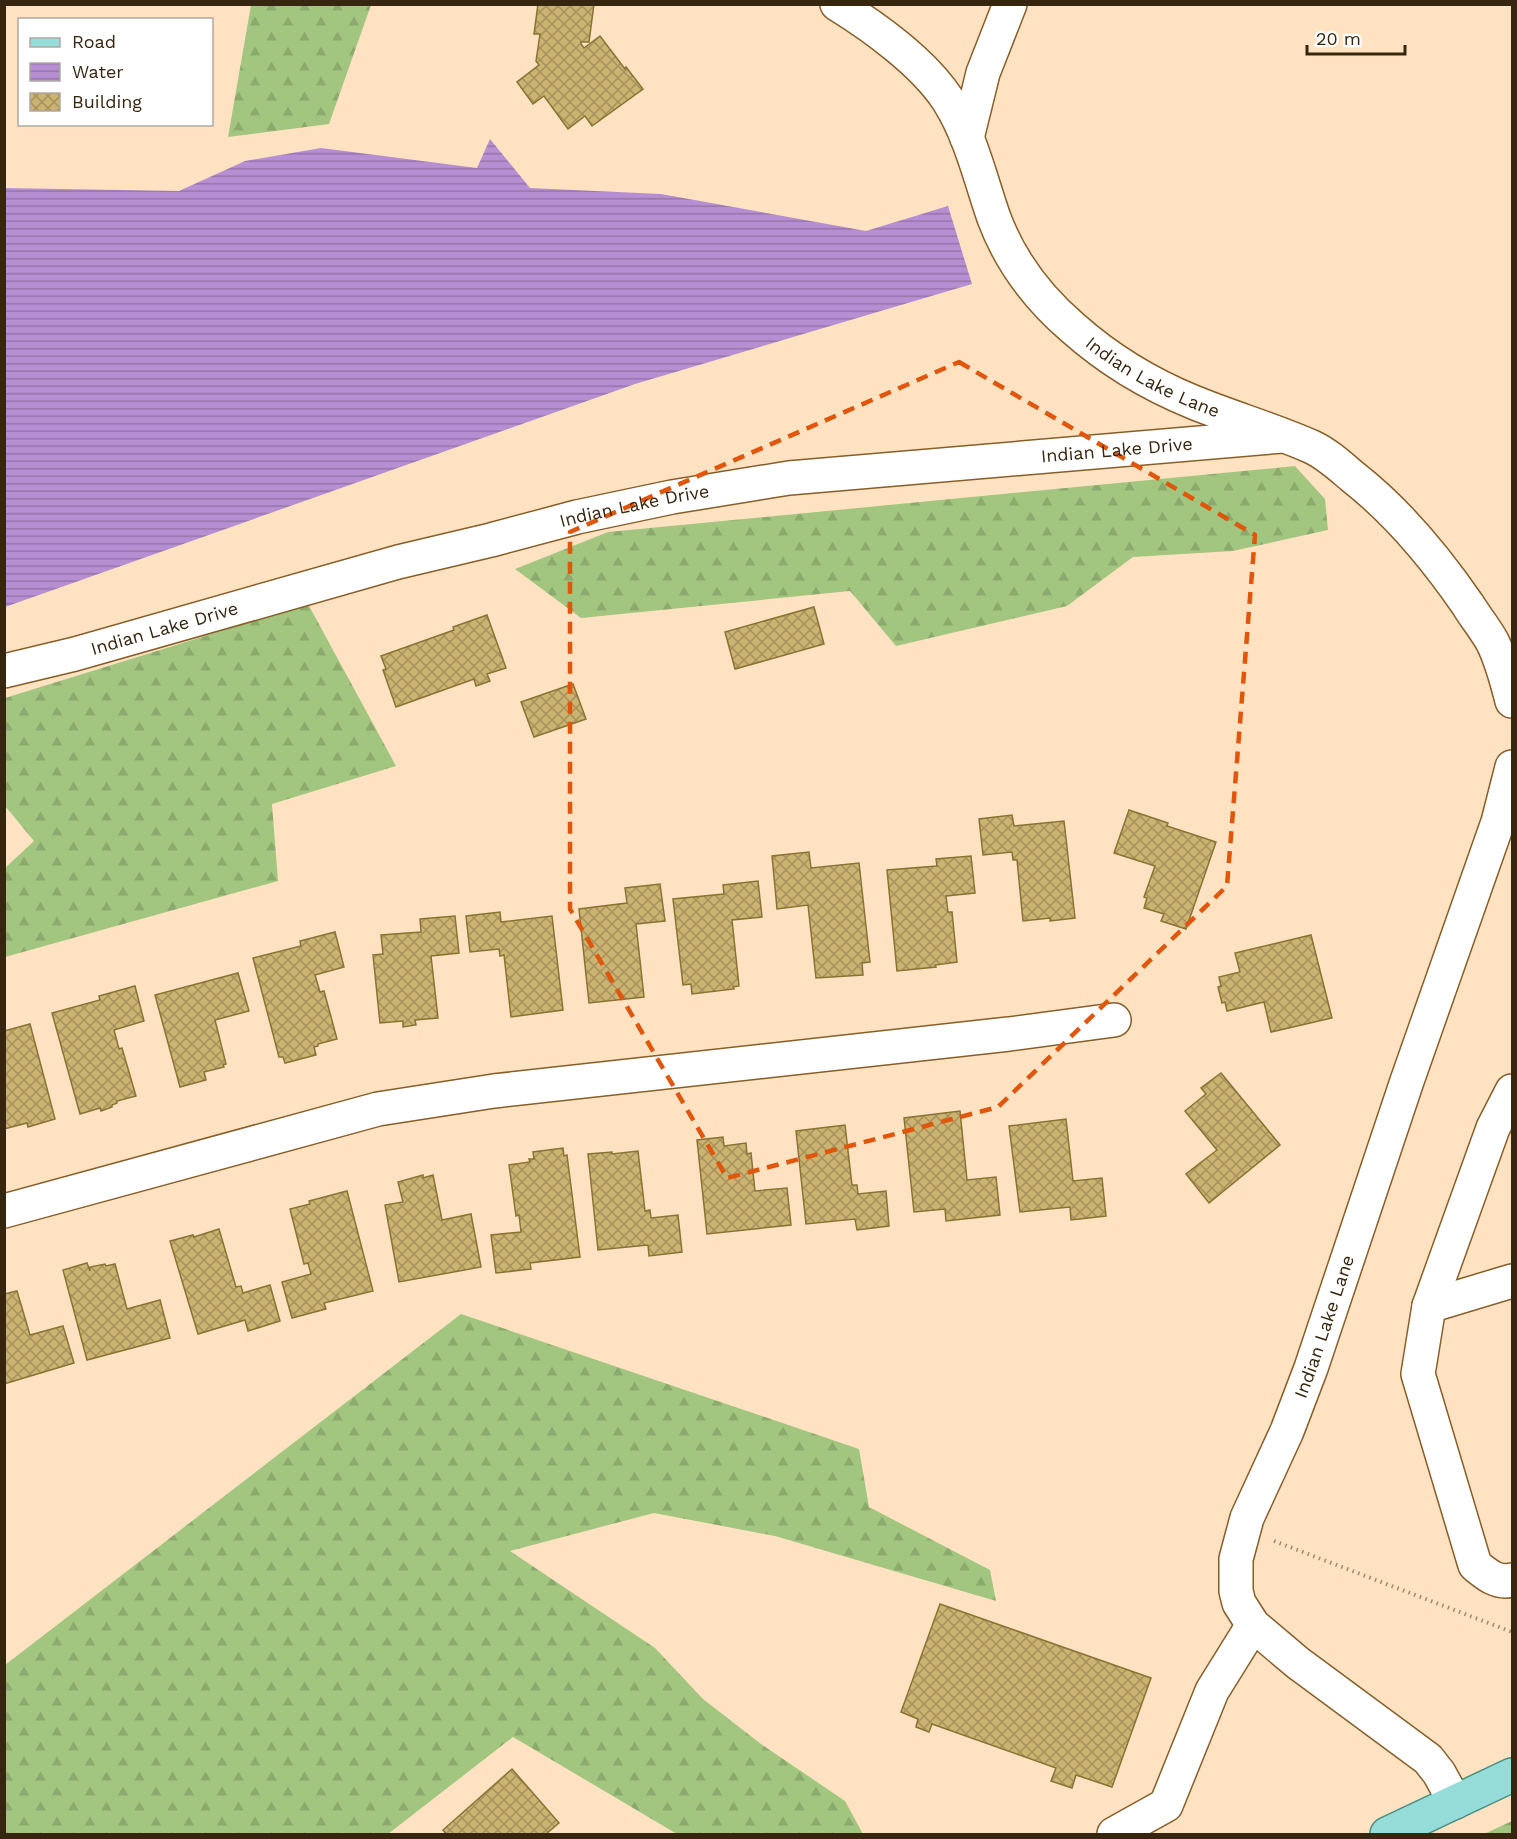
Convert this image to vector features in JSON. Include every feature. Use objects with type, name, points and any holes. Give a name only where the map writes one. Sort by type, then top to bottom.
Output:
[{"type":"main road","points":[[1387,1834],[1512,1775]]},
{"type":"street","name":"Indian Lake Lane","points":[[837,4],[883,36],[920,68],[947,99],[967,138],[995,220],[1017,267],[1071,327],[1105,355],[1140,377],[1192,402],[1314,448],[1377,496],[1422,542],[1492,641],[1505,672],[1512,701]]},
{"type":"street","points":[[967,138],[982,73],[1011,4]]},
{"type":"street","name":"Indian Lake Drive","points":[[4,671],[75,654],[398,562],[578,517],[672,497],[789,478],[1282,436]]},
{"type":"street","name":"Indian Lake Lane","points":[[1455,1802],[1439,1773],[1428,1759],[1298,1663],[1253,1625],[1239,1603],[1236,1591],[1236,1559],[1243,1529],[1287,1431],[1311,1368],[1407,1081],[1498,822],[1512,767]]},
{"type":"street","points":[[4,1211],[378,1109],[494,1091],[974,1038],[1114,1020]]},
{"type":"street","points":[[1512,1091],[1493,1128],[1429,1306],[1418,1374],[1475,1565],[1489,1577],[1512,1580]]},
{"type":"street","points":[[1429,1306],[1512,1281]]},
{"type":"street","points":[[1114,1834],[1166,1805],[1212,1690],[1253,1625]]},
{"type":"path","points":[[1243,1529],[1512,1632]]},
{"type":"highlighted area","points":[[959,362],[1255,535],[1227,886],[998,1107],[727,1178],[570,909],[570,532]]},
{"type":"green space","points":[[251,5],[371,5],[329,124],[228,137]]},
{"type":"green space","points":[[1295,466],[1325,499],[1328,530],[1233,551],[1133,557],[1067,606],[896,646],[850,591],[581,618],[515,569],[608,532]]},
{"type":"green space","points":[[308,604],[396,766],[272,804],[278,881],[5,957],[5,868],[34,841],[5,806],[5,698]]},
{"type":"green space","points":[[461,1314],[859,1449],[869,1507],[990,1570],[996,1601],[775,1536],[654,1513],[510,1551],[655,1648],[703,1699],[761,1744],[845,1801],[863,1834],[677,1834],[513,1737],[388,1834],[5,1834],[5,1665]]},
{"type":"green space","points":[[1512,1821],[1512,1834],[1484,1834]]},
{"type":"water","points":[[490,139],[530,188],[661,194],[866,231],[948,206],[972,284],[635,384],[5,607],[5,188],[179,191],[245,161],[321,148],[477,168]]},
{"type":"building","points":[[538,4],[594,4],[589,42],[581,42],[581,44],[584,48],[600,36],[643,89],[592,126],[585,116],[568,129],[544,96],[533,104],[517,82],[539,65],[536,61],[540,34],[534,34]]},
{"type":"building","points":[[814,607],[824,644],[735,669],[725,632]]},
{"type":"building","points":[[487,615],[506,668],[487,674],[490,681],[476,686],[474,679],[396,707],[383,670],[386,669],[381,656],[454,630],[453,627]]},
{"type":"building","points":[[573,684],[586,719],[534,737],[521,702]]},
{"type":"building","points":[[1129,810],[1168,823],[1167,826],[1216,842],[1186,929],[1161,921],[1164,914],[1144,908],[1147,898],[1144,897],[1155,866],[1114,853]]},
{"type":"building","points":[[1012,815],[1014,826],[1064,821],[1075,918],[1023,921],[1017,860],[1013,860],[1012,852],[983,855],[979,819]]},
{"type":"building","points":[[809,852],[811,868],[859,863],[870,962],[862,963],[863,975],[816,978],[808,905],[777,909],[772,856]]},
{"type":"building","points":[[971,856],[975,893],[946,896],[948,912],[952,912],[957,962],[935,965],[936,967],[897,971],[887,870],[937,866],[936,859]]},
{"type":"building","points":[[758,881],[762,917],[732,920],[739,986],[733,987],[734,989],[692,994],[691,984],[683,985],[673,899],[724,894],[723,885]]},
{"type":"building","points":[[660,884],[665,921],[636,924],[644,997],[589,1003],[579,909],[627,903],[625,888]]},
{"type":"building","points":[[500,912],[501,922],[552,916],[563,1010],[511,1017],[504,955],[500,956],[499,949],[470,952],[466,916]]},
{"type":"building","points":[[455,916],[459,953],[431,956],[438,1018],[415,1020],[416,1025],[403,1027],[403,1021],[380,1023],[373,955],[383,954],[381,935],[421,932],[420,919]]},
{"type":"building","points":[[335,932],[344,967],[315,975],[320,992],[324,991],[337,1039],[314,1047],[316,1055],[285,1063],[283,1057],[279,1057],[253,958],[301,946],[300,941]]},
{"type":"building","points":[[1311,935],[1332,1018],[1271,1032],[1264,1002],[1227,1011],[1225,1002],[1222,1003],[1218,987],[1221,986],[1219,977],[1240,972],[1235,953]]},
{"type":"building","points":[[238,973],[249,1011],[215,1020],[226,1064],[223,1065],[224,1067],[204,1072],[206,1080],[180,1087],[155,995]]},
{"type":"building","points":[[135,986],[144,1021],[114,1030],[119,1049],[122,1048],[136,1096],[117,1101],[112,1107],[101,1111],[100,1108],[80,1114],[52,1013],[100,1000],[99,996]]},
{"type":"building","points":[[30,1024],[55,1119],[28,1127],[27,1123],[4,1129],[4,1031]]},
{"type":"building","points":[[1221,1073],[1280,1145],[1209,1203],[1186,1174],[1217,1150],[1185,1111],[1206,1094],[1201,1088]]},
{"type":"building","points":[[960,1111],[967,1180],[996,1177],[1000,1215],[946,1221],[945,1209],[914,1212],[904,1118]]},
{"type":"building","points":[[1066,1119],[1073,1181],[1102,1178],[1106,1216],[1071,1220],[1070,1207],[1020,1212],[1009,1126]]},
{"type":"building","points":[[845,1125],[852,1185],[857,1185],[858,1194],[886,1191],[889,1226],[857,1230],[855,1219],[806,1224],[796,1131]]},
{"type":"building","points":[[723,1137],[724,1146],[746,1143],[747,1154],[751,1153],[755,1191],[787,1188],[791,1225],[707,1234],[697,1140]]},
{"type":"building","points":[[563,1148],[564,1156],[567,1155],[580,1257],[530,1263],[531,1269],[496,1273],[491,1235],[521,1232],[519,1215],[516,1216],[509,1165],[530,1162],[529,1159],[534,1159],[533,1152]]},
{"type":"building","points":[[638,1151],[645,1211],[650,1210],[651,1218],[678,1215],[682,1252],[649,1256],[648,1245],[598,1250],[588,1154]]},
{"type":"building","points":[[423,1175],[423,1178],[433,1175],[442,1220],[471,1214],[481,1267],[399,1282],[385,1205],[403,1202],[398,1182]]},
{"type":"building","points":[[347,1191],[373,1291],[324,1303],[326,1309],[292,1318],[282,1282],[311,1274],[308,1263],[304,1264],[290,1209],[310,1204],[309,1201]]},
{"type":"building","points":[[219,1229],[236,1287],[241,1286],[243,1293],[270,1285],[280,1321],[248,1331],[245,1320],[198,1334],[170,1241],[193,1235],[194,1237]]},
{"type":"building","points":[[87,1263],[90,1271],[90,1267],[115,1264],[127,1309],[160,1300],[170,1338],[87,1360],[63,1270]]},
{"type":"building","points":[[17,1291],[30,1335],[63,1326],[74,1363],[4,1384],[4,1294]]},
{"type":"building","points":[[940,1604],[1151,1678],[1112,1787],[1076,1775],[1072,1788],[1051,1781],[1056,1768],[932,1724],[929,1732],[916,1727],[918,1719],[901,1712]]},
{"type":"building","points":[[512,1769],[559,1823],[546,1834],[446,1834],[443,1830]]}]
